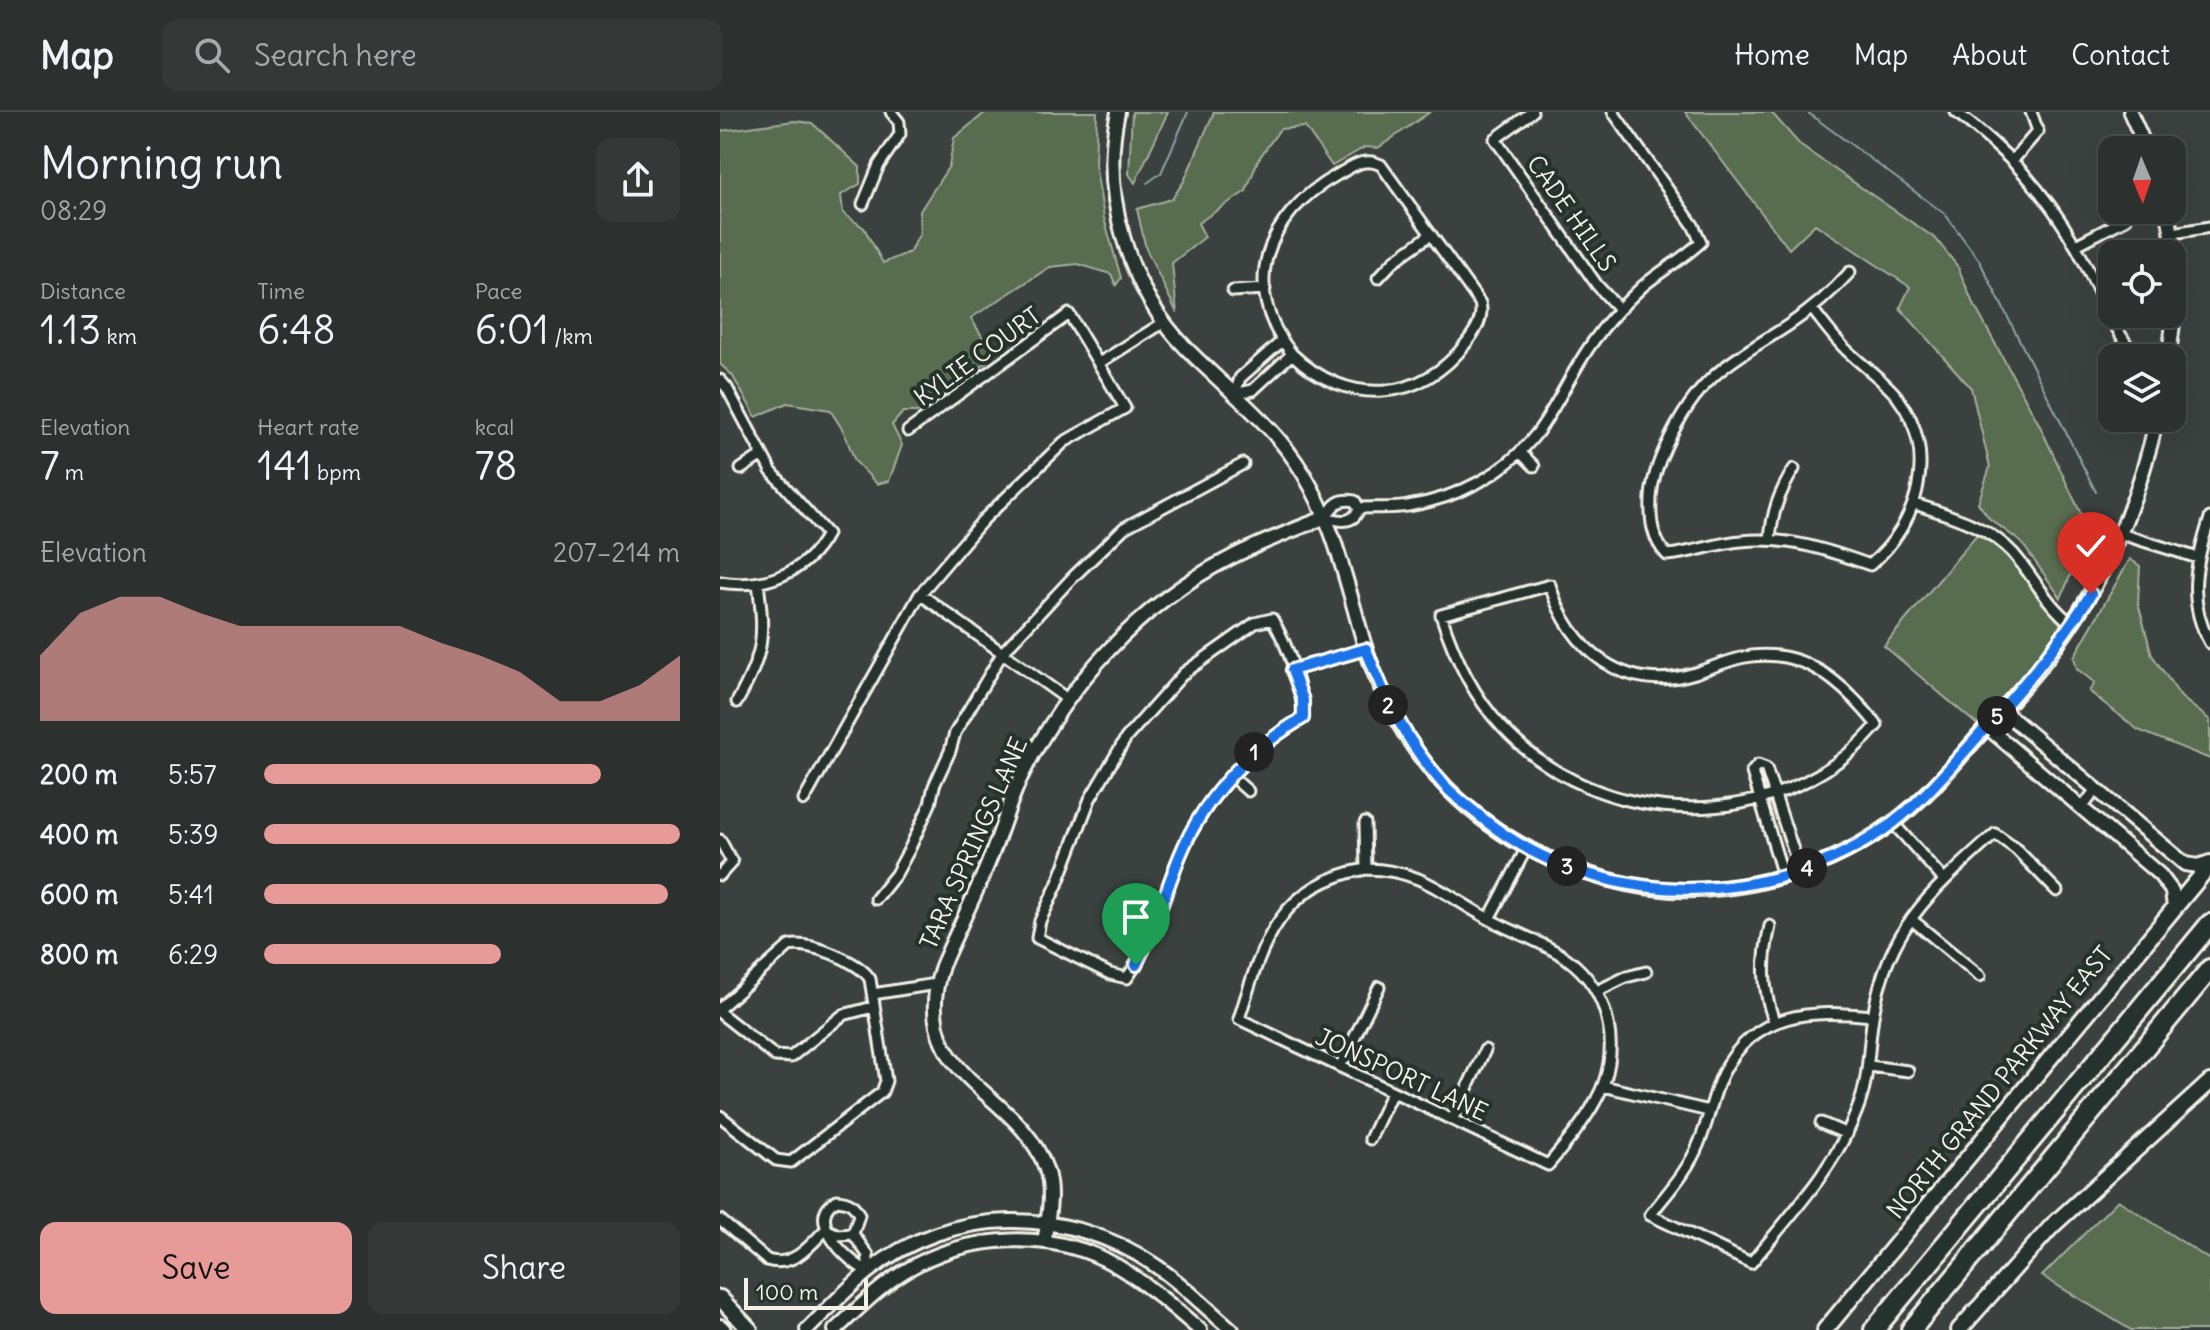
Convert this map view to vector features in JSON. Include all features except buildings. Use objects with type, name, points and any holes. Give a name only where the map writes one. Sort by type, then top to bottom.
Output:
[{"type":"highway","points":[[1874,1330],[2210,924]]},
{"type":"highway","points":[[1911,1330],[2210,969]]},
{"type":"main road","name":"NORTH GRAND PARKWAY EAST","points":[[1825,1330],[2210,864]]},
{"type":"main road","points":[[1959,1330],[2052,1226],[2210,1082]]},
{"type":"main road","points":[[720,1298],[750,1330]]},
{"type":"street","points":[[863,204],[871,182],[900,134],[891,112]]},
{"type":"street","points":[[1118,112],[1112,139],[1117,218],[1138,280],[1163,323],[1280,440],[1299,467],[1326,517],[1366,649],[1386,701],[1408,739],[1446,787],[1491,826],[1526,849],[1580,872],[1630,886],[1687,891],[1747,885],[1800,871],[1861,843],[1893,823],[1928,792],[1987,727],[2050,655],[2072,624],[2121,534],[2138,490],[2153,432]]},
{"type":"street","name":"CADE HILLS","points":[[1532,112],[1495,139],[1597,285],[1619,309]]},
{"type":"street","points":[[1359,508],[1405,507],[1459,493],[1500,469],[1537,432],[1596,337],[1619,309],[1645,284],[1688,255],[1701,242],[1693,225],[1613,112]]},
{"type":"street","points":[[1956,112],[2013,160],[2036,184],[2076,245],[2126,344]]},
{"type":"street","points":[[2013,160],[2038,131],[2031,112]]},
{"type":"street","points":[[2130,112],[2141,136]]},
{"type":"street","points":[[1373,160],[1381,165],[1430,235],[1480,303],[1482,312],[1471,337],[1446,367],[1405,388],[1359,390],[1320,377],[1292,354],[1272,320],[1265,289],[1266,259],[1290,211],[1315,187],[1362,161],[1373,160]]},
{"type":"street","points":[[2076,245],[2116,224]]},
{"type":"street","points":[[2170,344],[2175,310],[2171,224]]},
{"type":"street","points":[[2173,233],[2210,227]]},
{"type":"street","points":[[1378,278],[1397,259],[1430,235]]},
{"type":"street","points":[[1812,309],[1851,355],[1893,393],[1909,417],[1916,435],[1921,475],[1915,504],[1893,542],[1870,565],[1826,549],[1770,540],[1742,540],[1702,547],[1685,554],[1667,555],[1657,544],[1652,527],[1651,495],[1657,466],[1674,427],[1696,395],[1715,375],[1812,309],[1850,272]]},
{"type":"street","points":[[1233,291],[1265,289]]},
{"type":"street","name":"KYLIE COURT","points":[[908,431],[1069,314],[1099,363]]},
{"type":"street","points":[[804,800],[920,594],[983,520],[1064,442],[1125,408],[1099,363],[1163,323]]},
{"type":"street","points":[[1235,394],[1240,378],[1282,341]]},
{"type":"street","points":[[1235,394],[1253,390],[1292,354]]},
{"type":"street","points":[[1261,360],[1273,372]]},
{"type":"street","points":[[720,380],[762,455],[787,491],[827,534],[819,549],[796,569],[758,583],[720,582]]},
{"type":"street","points":[[1520,452],[1534,466]]},
{"type":"street","points":[[741,469],[762,455]]},
{"type":"street","points":[[876,899],[896,874],[910,848],[930,804],[955,733],[1003,652],[1124,528],[1243,464]]},
{"type":"street","points":[[1770,540],[1772,513],[1794,469]]},
{"type":"street","points":[[1345,500],[1355,501],[1359,508],[1351,520],[1341,522],[1326,517],[1335,503],[1345,500]]},
{"type":"street","points":[[1915,504],[1984,529],[2002,542],[2051,607],[2072,624]]},
{"type":"street","name":"TARA SPRINGS LANE","points":[[1044,1242],[1050,1191],[1041,1158],[1030,1138],[962,1074],[946,1047],[935,1017],[936,984],[1022,776],[1067,699],[1112,646],[1179,588],[1230,558],[1326,517]]},
{"type":"street","points":[[2210,518],[2198,558],[2194,587],[2195,603],[2210,643]]},
{"type":"street","points":[[2121,534],[2198,558]]},
{"type":"street","points":[[737,702],[755,669],[762,644],[758,583]]},
{"type":"street","points":[[1550,585],[1557,608],[1575,638],[1591,654],[1619,669],[1649,677],[1672,677],[1694,674],[1730,659],[1756,654],[1782,656],[1810,665],[1832,679],[1864,708],[1877,725],[1864,740],[1830,767],[1760,799],[1712,808],[1678,809],[1645,805],[1602,793],[1555,770],[1527,751],[1502,728],[1480,701],[1462,670],[1441,615],[1550,585]]},
{"type":"street","points":[[920,594],[1067,699]]},
{"type":"street","points":[[1272,619],[1282,636],[1303,700],[1303,718],[1269,739],[1231,776],[1191,832],[1157,918],[1127,978],[1110,974],[1037,938],[1040,921],[1090,799],[1126,738],[1184,673],[1255,623],[1272,619]]},
{"type":"street","points":[[1292,670],[1366,649]]},
{"type":"street","points":[[2002,710],[2185,864],[2210,864]]},
{"type":"street","points":[[1987,727],[2168,883],[2174,907]]},
{"type":"street","points":[[1783,876],[1752,772],[1758,765],[1766,768],[1800,871]]},
{"type":"street","points":[[1231,776],[1248,791]]},
{"type":"street","points":[[2082,808],[2097,788]]},
{"type":"street","points":[[1365,823],[1366,869],[1393,871],[1433,884],[1489,919],[1569,959],[1597,991],[1609,1025],[1610,1062],[1603,1086],[1709,1111]]},
{"type":"street","points":[[1893,823],[1944,880]]},
{"type":"street","points":[[1873,1016],[1828,1011],[1799,1014],[1774,1021],[1750,1039],[1723,1073],[1700,1143],[1683,1174],[1650,1215],[1751,1263],[1830,1165],[1847,1134],[1861,1101],[1869,1066],[1873,1016],[1887,958],[1911,919],[1944,880],[1995,834],[2016,849],[2057,891]]},
{"type":"street","points":[[720,840],[732,862],[720,875]]},
{"type":"street","points":[[1489,919],[1526,849]]},
{"type":"street","name":"JONSPORT LANE","points":[[1366,869],[1336,876],[1311,888],[1288,907],[1274,925],[1239,1019],[1548,1165],[1596,1101],[1603,1086]]},
{"type":"street","points":[[1911,919],[1980,976]]},
{"type":"street","points":[[1770,926],[1763,973],[1766,997],[1774,1021]]},
{"type":"street","points":[[720,1116],[776,1160],[785,1163],[797,1159],[882,1092],[885,1086],[870,979],[860,968],[813,946],[799,943],[782,951],[720,1010],[775,1056],[791,1057],[843,1015],[873,1007]]},
{"type":"street","points":[[1597,991],[1626,977],[1646,972]]},
{"type":"street","points":[[873,994],[936,984]]},
{"type":"street","points":[[1340,1067],[1379,987]]},
{"type":"street","points":[[1452,1120],[1485,1050]]},
{"type":"street","points":[[1869,1066],[1908,1071]]},
{"type":"street","points":[[1370,1139],[1392,1092]]},
{"type":"street","points":[[1821,1123],[1847,1134]]},
{"type":"street","points":[[853,1234],[859,1215],[855,1206],[837,1200],[829,1204],[824,1212],[826,1229],[854,1265],[868,1271],[884,1287]]},
{"type":"street","points":[[720,1220],[767,1260],[774,1262],[783,1262],[802,1254],[826,1229]]},
{"type":"street","points":[[807,1330],[868,1271],[911,1245],[964,1225],[999,1221],[1048,1222],[1091,1233],[1126,1247],[1155,1265],[1232,1330]]},
{"type":"street","points":[[826,1229],[838,1235],[853,1234]]},
{"type":"street","points":[[853,1234],[868,1255],[868,1271]]},
{"type":"street","points":[[835,1330],[905,1271],[930,1259],[975,1243],[1044,1242],[1071,1248],[1116,1265],[1200,1330]]},
{"type":"street","points":[[1179,1312],[1193,1297]]},
{"type":"green space","points":[[986,112],[1097,112],[1095,163],[1104,218],[1121,278],[1116,285],[1111,274],[1078,264],[1050,267],[971,318],[994,356],[922,412],[903,412],[892,425],[902,445],[889,481],[877,484],[855,461],[844,432],[830,410],[787,403],[756,417],[732,375],[720,364],[720,131],[794,121],[812,123],[860,167],[860,184],[841,195],[843,213],[864,228],[883,263],[910,252],[920,233],[920,211],[949,166],[954,138]]},
{"type":"green space","points":[[1132,112],[1168,112],[1135,183],[1129,174]]},
{"type":"green space","points":[[1214,112],[1430,112],[1378,148],[1365,147],[1332,166],[1305,127],[1280,129],[1258,160],[1246,191],[1198,223],[1205,237],[1172,263],[1177,313],[1146,249],[1137,209],[1172,199],[1184,181]]},
{"type":"green space","points":[[1685,112],[1771,112],[1801,146],[1936,239],[1958,267],[1972,301],[2039,424],[2089,531],[2061,598],[2021,542],[1990,519],[1978,503],[1990,467],[1971,388],[1900,308],[1910,287],[1815,224],[1789,249]]},
{"type":"green space","points":[[1978,533],[2012,562],[2061,627],[2048,649],[1980,727],[1884,646]]},
{"type":"green space","points":[[2130,559],[2140,566],[2138,603],[2152,655],[2181,697],[2210,720],[2210,759],[2138,730],[2089,691],[2095,683],[2077,669],[2074,657]]},
{"type":"green space","points":[[2118,1200],[2210,1260],[2210,1330],[2131,1330],[2042,1276]]},
{"type":"waterway","points":[[1147,183],[1161,173],[1188,112]]},
{"type":"waterway","points":[[1807,112],[1945,214],[1979,260],[2096,492]]},
{"type":"route","points":[[1136,965],[1176,864],[1204,810],[1249,756],[1303,718],[1303,700],[1292,670],[1366,649],[1386,701],[1408,739],[1446,787],[1491,826],[1526,849],[1580,872],[1630,886],[1687,891],[1747,885],[1800,871],[1861,843],[1893,823],[1928,792],[2050,655],[2091,594]]}]
